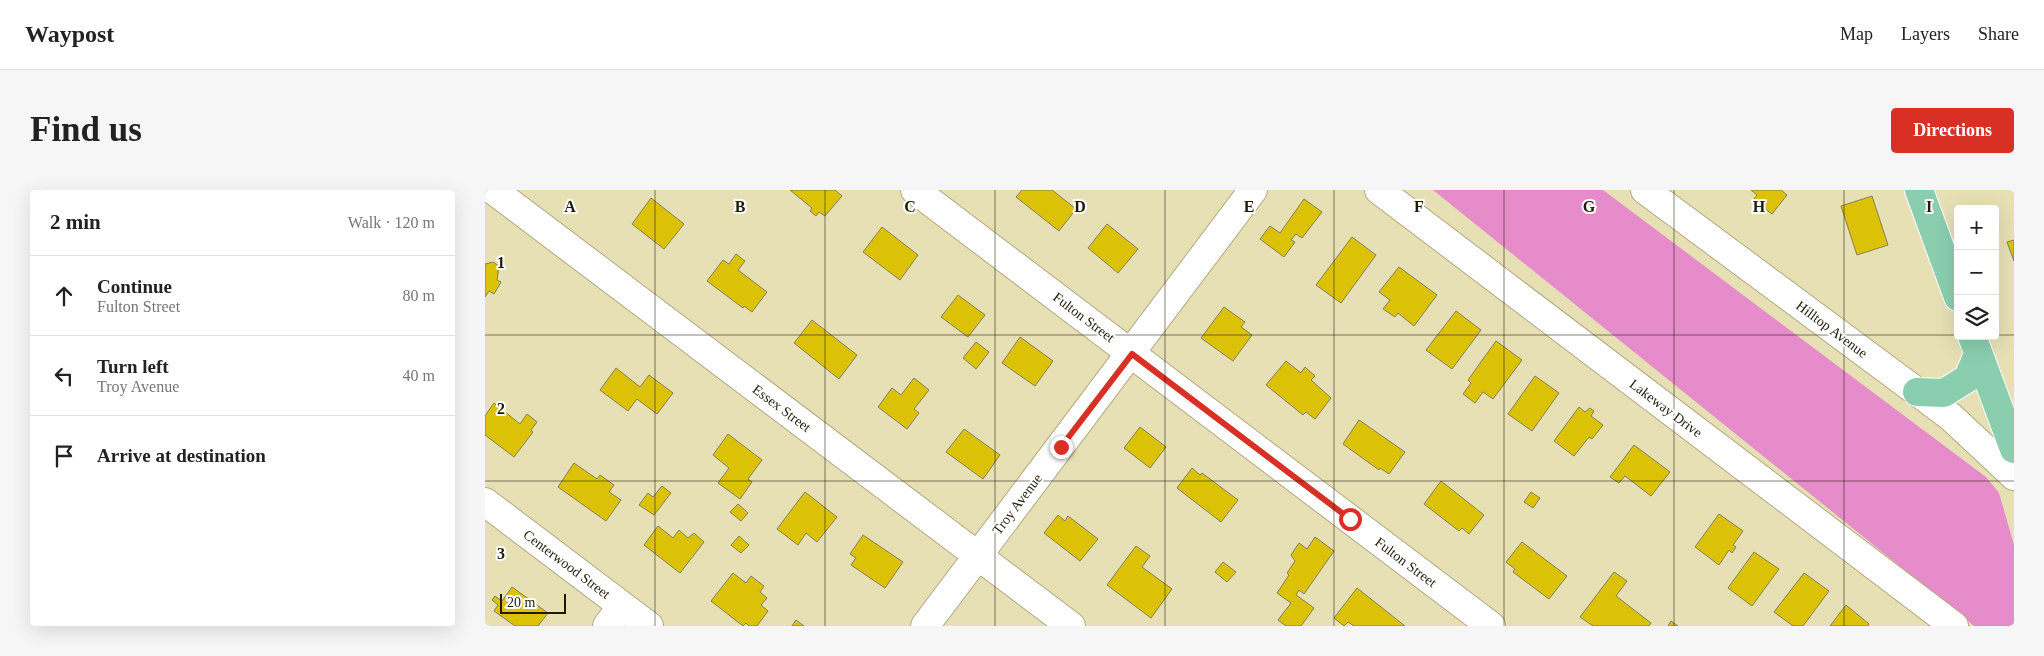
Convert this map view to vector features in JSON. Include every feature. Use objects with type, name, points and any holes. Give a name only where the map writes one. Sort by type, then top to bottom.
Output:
[{"type":"main road","points":[[1919,190],[1957,295]]},
{"type":"main road","points":[[1917,392],[1944,393],[1968,378],[1975,345]]},
{"type":"main road","points":[[1975,345],[2014,449]]},
{"type":"street","name":"Essex Street","points":[[493,190],[1071,626]]},
{"type":"street","name":"Fulton Street","points":[[915,190],[1491,626]]},
{"type":"street","name":"Troy Avenue","points":[[925,626],[977,555],[1132,354],[1253,190]]},
{"type":"street","name":"Lakeway Drive","points":[[1379,190],[1954,626]]},
{"type":"street","name":"Hilltop Avenue","points":[[1647,191],[1951,417],[2014,476]]},
{"type":"street","name":"Centerwood Street","points":[[485,502],[615,616],[649,626]]},
{"type":"shaded area","points":[[1433,190],[1603,190],[1986,477],[1999,493],[2014,545],[2014,626],[1974,626]]},
{"type":"building","points":[[790,190],[835,190],[842,196],[825,216],[819,212],[816,216],[810,211],[812,208]]},
{"type":"building","points":[[1022,190],[1052,190],[1076,209],[1059,231],[1016,197]]},
{"type":"building","points":[[1751,190],[1781,190],[1787,195],[1772,214],[1753,200],[1757,195]]},
{"type":"building","points":[[1872,196],[1888,245],[1857,255],[1841,206]]},
{"type":"building","points":[[651,198],[684,224],[664,249],[632,224]]},
{"type":"building","points":[[1304,199],[1322,212],[1302,238],[1296,234],[1291,240],[1295,242],[1284,257],[1260,239],[1270,226],[1280,233]]},
{"type":"building","points":[[1107,224],[1138,249],[1118,273],[1088,248]]},
{"type":"building","points":[[882,227],[918,255],[900,280],[863,252]]},
{"type":"building","points":[[1352,237],[1376,255],[1341,303],[1316,285]]},
{"type":"building","points":[[2014,240],[2014,261],[2007,242]]},
{"type":"building","points":[[736,254],[745,261],[738,270],[767,292],[752,312],[744,306],[743,308],[707,281],[723,260],[729,264]]},
{"type":"building","points":[[493,262],[499,266],[497,280],[501,282],[494,294],[489,291],[485,297],[485,264]]},
{"type":"building","points":[[1399,267],[1437,295],[1414,326],[1398,313],[1395,317],[1383,309],[1390,300],[1379,292]]},
{"type":"building","points":[[958,295],[985,315],[968,337],[941,317]]},
{"type":"building","points":[[1224,307],[1245,322],[1241,327],[1252,335],[1233,361],[1201,338]]},
{"type":"building","points":[[1456,311],[1481,330],[1452,369],[1426,350]]},
{"type":"building","points":[[812,320],[857,355],[839,379],[794,343]]},
{"type":"building","points":[[1020,337],[1053,361],[1035,386],[1002,363]]},
{"type":"building","points":[[1496,341],[1522,360],[1493,399],[1483,392],[1475,403],[1463,394],[1471,383],[1468,380]]},
{"type":"building","points":[[976,342],[989,352],[976,369],[963,358]]},
{"type":"building","points":[[1286,361],[1301,373],[1305,367],[1315,376],[1311,380],[1331,398],[1315,419],[1306,412],[1303,415],[1266,385]]},
{"type":"building","points":[[616,368],[640,387],[649,375],[673,393],[657,414],[637,399],[628,411],[600,390]]},
{"type":"building","points":[[1535,376],[1559,393],[1532,431],[1508,414]]},
{"type":"building","points":[[914,378],[929,390],[914,409],[919,413],[907,429],[878,407],[892,388],[901,395]]},
{"type":"building","points":[[494,403],[520,424],[527,414],[537,422],[531,430],[533,432],[514,457],[485,435],[485,416]]},
{"type":"building","points":[[1579,407],[1585,412],[1590,408],[1594,411],[1591,416],[1603,425],[1592,439],[1589,437],[1574,456],[1554,441]]},
{"type":"building","points":[[1359,420],[1405,452],[1389,474],[1380,468],[1379,470],[1343,444]]},
{"type":"building","points":[[1140,427],[1166,447],[1150,468],[1124,448]]},
{"type":"building","points":[[964,429],[1000,455],[983,479],[946,452]]},
{"type":"building","points":[[728,434],[762,460],[748,479],[752,482],[740,499],[718,483],[729,468],[713,455]]},
{"type":"building","points":[[1634,445],[1670,472],[1651,496],[1625,476],[1619,483],[1610,477]]},
{"type":"building","points":[[574,463],[597,479],[600,475],[614,485],[609,492],[621,500],[606,521],[558,487]]},
{"type":"building","points":[[1192,468],[1200,475],[1202,473],[1238,500],[1221,522],[1177,488]]},
{"type":"building","points":[[1441,481],[1484,515],[1469,534],[1462,528],[1459,531],[1424,504]]},
{"type":"building","points":[[662,486],[671,493],[654,515],[639,505],[648,493],[653,497]]},
{"type":"building","points":[[805,492],[837,517],[817,542],[806,533],[798,545],[777,529]]},
{"type":"building","points":[[1531,492],[1540,498],[1533,508],[1524,502]]},
{"type":"building","points":[[738,504],[748,513],[741,521],[730,512]]},
{"type":"building","points":[[1719,514],[1743,531],[1733,545],[1736,547],[1732,553],[1729,550],[1719,565],[1695,547]]},
{"type":"building","points":[[1058,515],[1065,521],[1068,516],[1098,539],[1080,561],[1044,533]]},
{"type":"building","points":[[658,526],[673,538],[679,530],[688,538],[694,533],[704,542],[680,573],[644,545]]},
{"type":"building","points":[[863,535],[903,562],[885,588],[851,565],[856,558],[850,554]]},
{"type":"building","points":[[739,536],[749,545],[741,553],[731,545]]},
{"type":"building","points":[[1315,537],[1334,551],[1304,594],[1299,590],[1296,595],[1314,608],[1301,626],[1286,626],[1278,620],[1291,603],[1277,593],[1289,575],[1287,573],[1295,561],[1291,555],[1299,543],[1307,549]]},
{"type":"building","points":[[1522,542],[1567,576],[1549,599],[1513,572],[1515,569],[1506,562]]},
{"type":"building","points":[[1136,546],[1150,556],[1142,567],[1172,589],[1151,618],[1107,585]]},
{"type":"building","points":[[1754,552],[1779,569],[1752,606],[1728,588]]},
{"type":"building","points":[[1223,562],[1236,572],[1227,582],[1215,572]]},
{"type":"building","points":[[1614,572],[1627,581],[1616,596],[1651,623],[1649,626],[1593,626],[1580,617]]},
{"type":"building","points":[[733,573],[746,583],[751,576],[764,586],[760,592],[767,598],[761,605],[768,611],[757,626],[749,626],[746,623],[743,626],[711,601]]},
{"type":"building","points":[[1804,573],[1829,591],[1803,626],[1793,626],[1774,612]]},
{"type":"building","points":[[512,587],[548,613],[538,626],[515,626],[494,611],[498,605],[492,600],[495,596],[502,601]]},
{"type":"building","points":[[1357,588],[1405,626],[1354,626],[1348,622],[1344,626],[1334,618]]},
{"type":"building","points":[[1846,605],[1869,624],[1868,626],[1830,626]]},
{"type":"building","points":[[796,620],[804,626],[792,626]]},
{"type":"building","points":[[1671,621],[1678,626],[1668,626]]},
{"type":"route","points":[[1061,447],[1132,354],[1350,519]]}]
